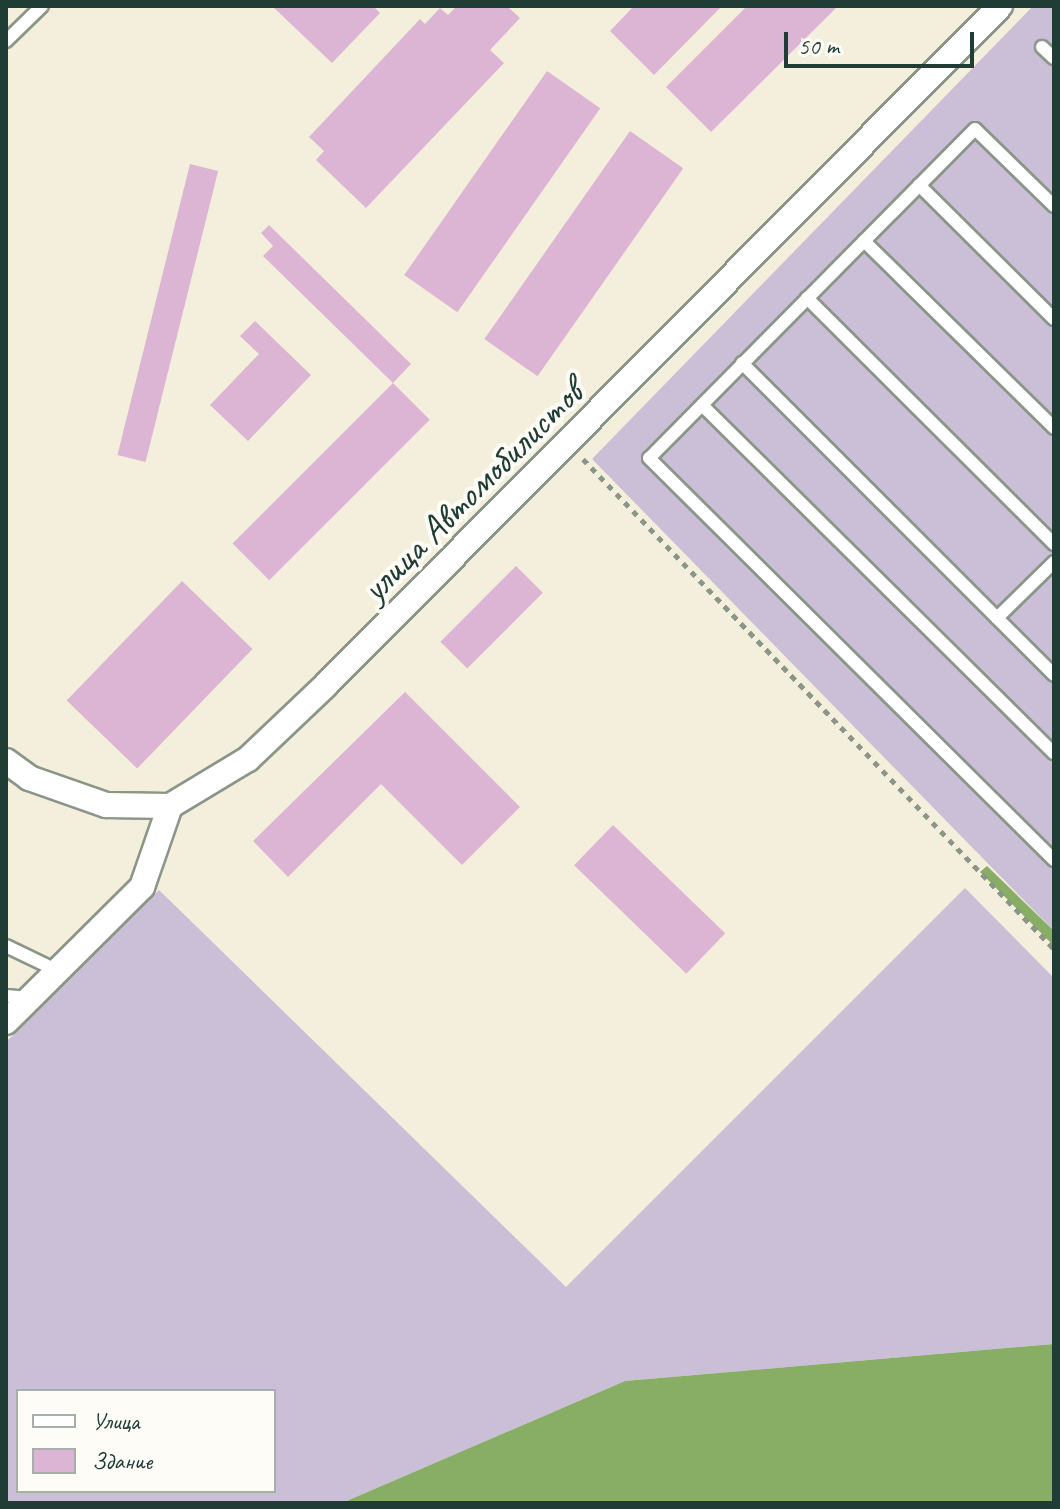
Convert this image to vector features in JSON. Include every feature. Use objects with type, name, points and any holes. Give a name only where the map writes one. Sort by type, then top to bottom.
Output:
[{"type":"street","name":"улица Автомобилистов","points":[[170,806],[248,759],[570,446],[1000,6]]},
{"type":"street","points":[[6,761],[29,778],[106,805],[170,806],[142,887],[58,971],[18,997],[6,1022]]},
{"type":"lane","points":[[6,41],[42,6]]},
{"type":"lane","points":[[1042,47],[1054,58]]},
{"type":"lane","points":[[1054,206],[975,129],[649,458],[1054,860]]},
{"type":"lane","points":[[919,185],[1054,319]]},
{"type":"lane","points":[[864,241],[1054,428]]},
{"type":"lane","points":[[807,298],[1054,544]]},
{"type":"lane","points":[[742,363],[1054,675]]},
{"type":"lane","points":[[702,405],[1054,753]]},
{"type":"lane","points":[[997,618],[1054,562]]},
{"type":"lane","points":[[6,946],[58,971]]},
{"type":"path","points":[[570,446],[1054,949]]},
{"type":"shaded area","points":[[1033,6],[1054,6],[1054,931],[592,459]]},
{"type":"shaded area","points":[[965,888],[1054,978],[1054,1344],[625,1381],[342,1503],[6,1503],[6,1042],[159,890],[566,1287]]},
{"type":"green space","points":[[987,866],[1054,931],[1054,946],[980,872]]},
{"type":"green space","points":[[1054,1344],[1054,1503],[342,1503],[625,1381]]},
{"type":"building","points":[[272,6],[373,6],[380,13],[332,63]]},
{"type":"building","points":[[457,6],[507,6],[520,18],[490,50],[504,63],[366,208],[316,160],[324,151],[309,137],[420,19],[425,24],[440,8],[448,15]]},
{"type":"building","points":[[634,6],[722,6],[654,75],[610,31]]},
{"type":"building","points":[[747,6],[838,6],[711,132],[666,87]]},
{"type":"building","points":[[547,71],[600,108],[457,312],[404,275]]},
{"type":"building","points":[[630,131],[683,168],[538,376],[484,339]]},
{"type":"building","points":[[190,164],[218,171],[146,462],[117,455]]},
{"type":"building","points":[[269,225],[411,364],[393,383],[263,256],[273,246],[261,233]]},
{"type":"building","points":[[255,321],[311,375],[248,441],[210,405],[259,354],[240,336]]},
{"type":"building","points":[[393,383],[430,420],[269,580],[232,544]]},
{"type":"building","points":[[516,566],[543,593],[467,669],[440,642]]},
{"type":"building","points":[[182,581],[252,649],[137,768],[67,700]]},
{"type":"building","points":[[405,692],[520,807],[462,865],[381,784],[288,877],[253,841]]},
{"type":"building","points":[[613,825],[725,933],[686,974],[574,865]]}]
